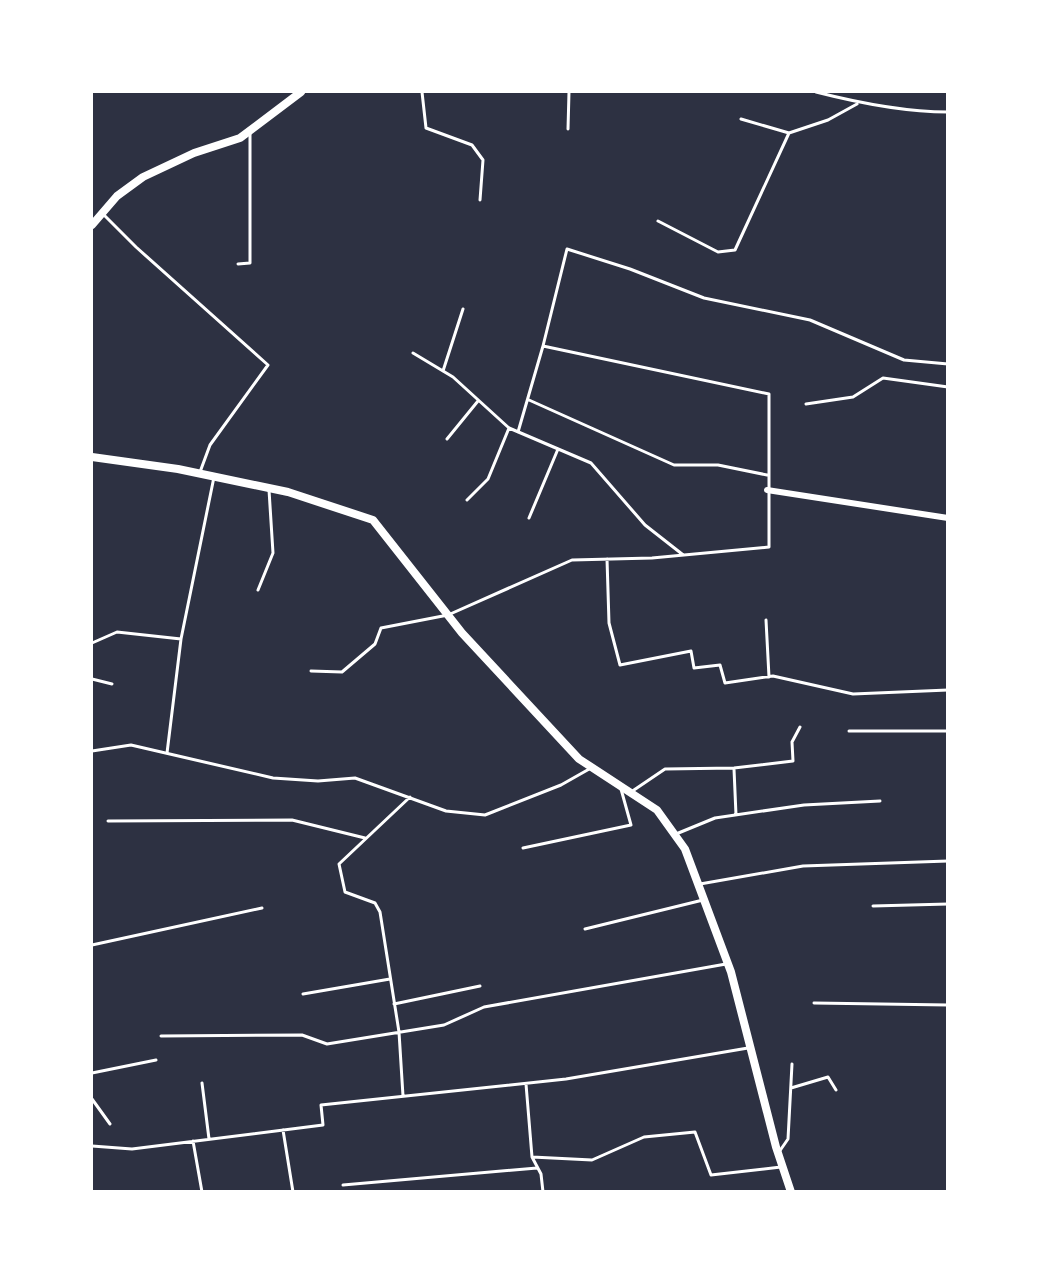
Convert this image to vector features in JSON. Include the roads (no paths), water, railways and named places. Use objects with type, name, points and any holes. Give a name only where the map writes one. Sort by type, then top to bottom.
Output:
[{"type":"main road","points":[[92,225],[117,196],[143,177],[194,153],[240,138],[301,92]]},
{"type":"street","points":[[92,457],[200,474],[269,488],[373,520],[448,615],[579,759],[629,794],[657,810],[685,849],[728,963],[778,1154],[791,1191]]},
{"type":"street","points":[[767,490],[948,518]]},
{"type":"lane","points":[[422,92],[426,128],[472,145],[483,160],[480,200]]},
{"type":"lane","points":[[568,129],[569,92]]},
{"type":"lane","points":[[816,92],[858,103],[925,112],[948,112]]},
{"type":"lane","points":[[741,119],[789,134],[828,120],[858,103]]},
{"type":"lane","points":[[238,264],[250,263],[250,130]]},
{"type":"lane","points":[[658,221],[718,252],[735,250],[789,134]]},
{"type":"lane","points":[[102,213],[136,248],[268,365],[210,445],[200,474]]},
{"type":"lane","points":[[518,432],[529,400],[567,249],[630,269],[704,298],[810,320],[904,360],[948,364]]},
{"type":"lane","points":[[443,371],[464,309]]},
{"type":"lane","points":[[311,671],[342,672],[375,644],[381,628],[448,615],[572,560],[683,555],[769,547],[766,475],[768,394],[543,346]]},
{"type":"lane","points":[[413,353],[443,371],[509,428],[591,464],[645,525],[683,555]]},
{"type":"lane","points":[[806,404],[853,397],[883,378],[948,387]]},
{"type":"lane","points":[[529,400],[674,465],[718,465],[766,475]]},
{"type":"lane","points":[[447,440],[478,401]]},
{"type":"lane","points":[[466,500],[488,479],[509,428]]},
{"type":"lane","points":[[529,518],[558,449]]},
{"type":"lane","points":[[166,753],[181,639],[214,477]]},
{"type":"lane","points":[[258,590],[273,553],[269,488]]},
{"type":"lane","points":[[608,559],[609,623],[620,665],[691,651],[694,668],[720,664],[725,683],[769,677],[853,694],[948,690]]},
{"type":"lane","points":[[766,620],[769,677]]},
{"type":"lane","points":[[92,643],[117,632],[181,639]]},
{"type":"lane","points":[[92,679],[112,684]]},
{"type":"lane","points":[[629,794],[665,769],[734,768],[793,761],[792,742],[800,727]]},
{"type":"lane","points":[[849,731],[948,731]]},
{"type":"lane","points":[[92,751],[131,745],[273,777],[318,781],[355,778],[446,811],[485,815],[561,786],[592,768]]},
{"type":"lane","points":[[734,768],[736,815]]},
{"type":"lane","points":[[523,848],[631,825],[621,787]]},
{"type":"lane","points":[[403,1096],[399,1032],[380,912],[375,903],[345,892],[339,864],[410,797]]},
{"type":"lane","points":[[674,834],[715,818],[804,805],[880,801]]},
{"type":"lane","points":[[108,821],[292,820],[366,838]]},
{"type":"lane","points":[[698,884],[804,867],[948,861]]},
{"type":"lane","points":[[585,929],[704,900]]},
{"type":"lane","points":[[873,906],[948,904]]},
{"type":"lane","points":[[92,945],[262,908]]},
{"type":"lane","points":[[160,1036],[302,1035],[327,1044],[444,1025],[484,1007],[728,963]]},
{"type":"lane","points":[[303,994],[391,979]]},
{"type":"lane","points":[[394,1004],[480,986]]},
{"type":"lane","points":[[814,1003],[948,1005]]},
{"type":"lane","points":[[92,1146],[132,1149],[323,1125],[321,1105],[526,1084],[750,1047]]},
{"type":"lane","points":[[92,1073],[156,1060]]},
{"type":"lane","points":[[778,1154],[788,1139],[792,1064]]},
{"type":"lane","points":[[790,1088],[828,1077],[836,1090]]},
{"type":"lane","points":[[202,1083],[210,1139]]},
{"type":"lane","points":[[526,1084],[532,1157],[543,1191]]},
{"type":"lane","points":[[92,1099],[110,1124]]},
{"type":"lane","points":[[92,1108],[97,1107]]},
{"type":"lane","points":[[283,1130],[293,1191]]},
{"type":"lane","points":[[532,1157],[592,1160],[644,1137],[696,1132],[711,1175],[783,1167]]},
{"type":"lane","points":[[193,1141],[202,1191]]},
{"type":"lane","points":[[343,1185],[537,1168]]}]
